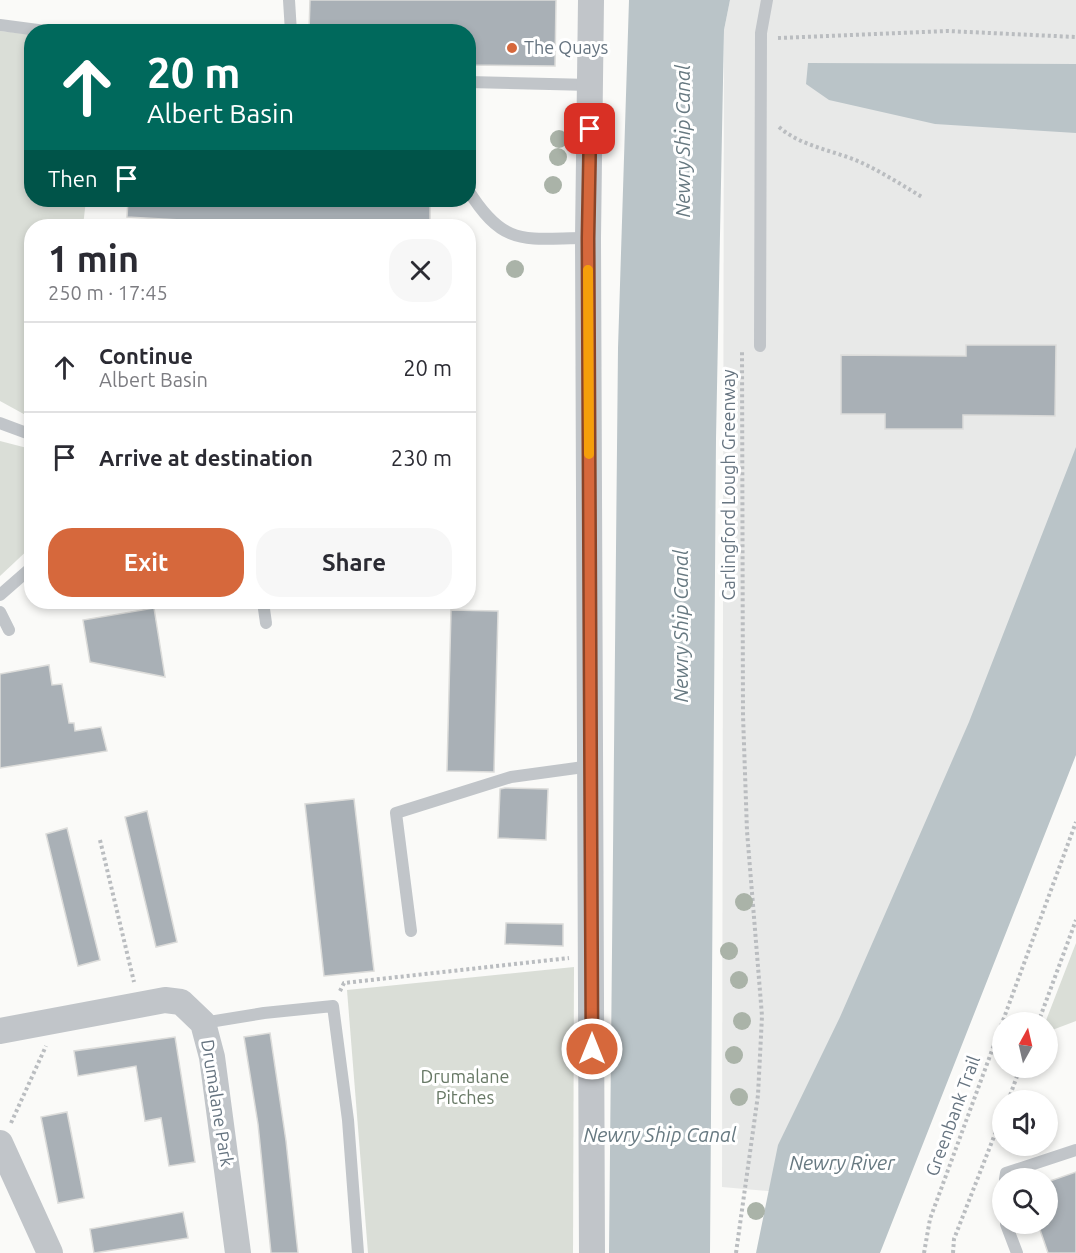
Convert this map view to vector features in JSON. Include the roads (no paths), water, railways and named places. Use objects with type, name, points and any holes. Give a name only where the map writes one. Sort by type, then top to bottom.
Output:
[{"type":"street","points":[[591,0],[588,238],[591,766],[585,960],[592,1253]]},
{"type":"street","name":"Drumalane Park","points":[[0,1031],[165,1000],[181,1002],[203,1023],[212,1057],[238,1253]]},
{"type":"street","points":[[3,1135],[50,1253]]},
{"type":"lane","points":[[290,0],[291,24]]},
{"type":"lane","points":[[760,346],[761,40],[763,12],[767,0]]},
{"type":"lane","points":[[0,25],[24,28]]},
{"type":"lane","points":[[476,82],[591,85]]},
{"type":"lane","points":[[476,201],[490,221],[500,230],[514,236],[525,239],[588,238]]},
{"type":"lane","points":[[0,423],[24,432]]},
{"type":"lane","points":[[0,595],[24,574]]},
{"type":"lane","points":[[264,609],[266,623]]},
{"type":"lane","points":[[0,612],[9,630]]},
{"type":"lane","points":[[411,931],[396,813],[511,777],[591,766]]},
{"type":"lane","points":[[203,1023],[264,1013],[333,1006],[348,1120],[358,1253]]},
{"type":"lane","points":[[1021,1168],[1076,1150]]},
{"type":"lane","points":[[1010,1234],[1017,1253]]},
{"type":"water","name":"Newry Ship Canal","points":[[629,0],[730,0],[724,30],[716,439],[710,1253],[609,1253],[618,348]]},
{"type":"water","points":[[808,63],[1076,64],[1076,133],[935,124],[829,100],[806,84]]},
{"type":"water","name":"Newry River","points":[[1076,447],[1076,755],[880,1253],[756,1253],[778,1145],[840,1017],[969,722]]},
{"type":"place","name":"The Quays","points":[[512,48]]},
{"type":"park label","name":"Drumalane Pitches","points":[[465,1087]]}]
